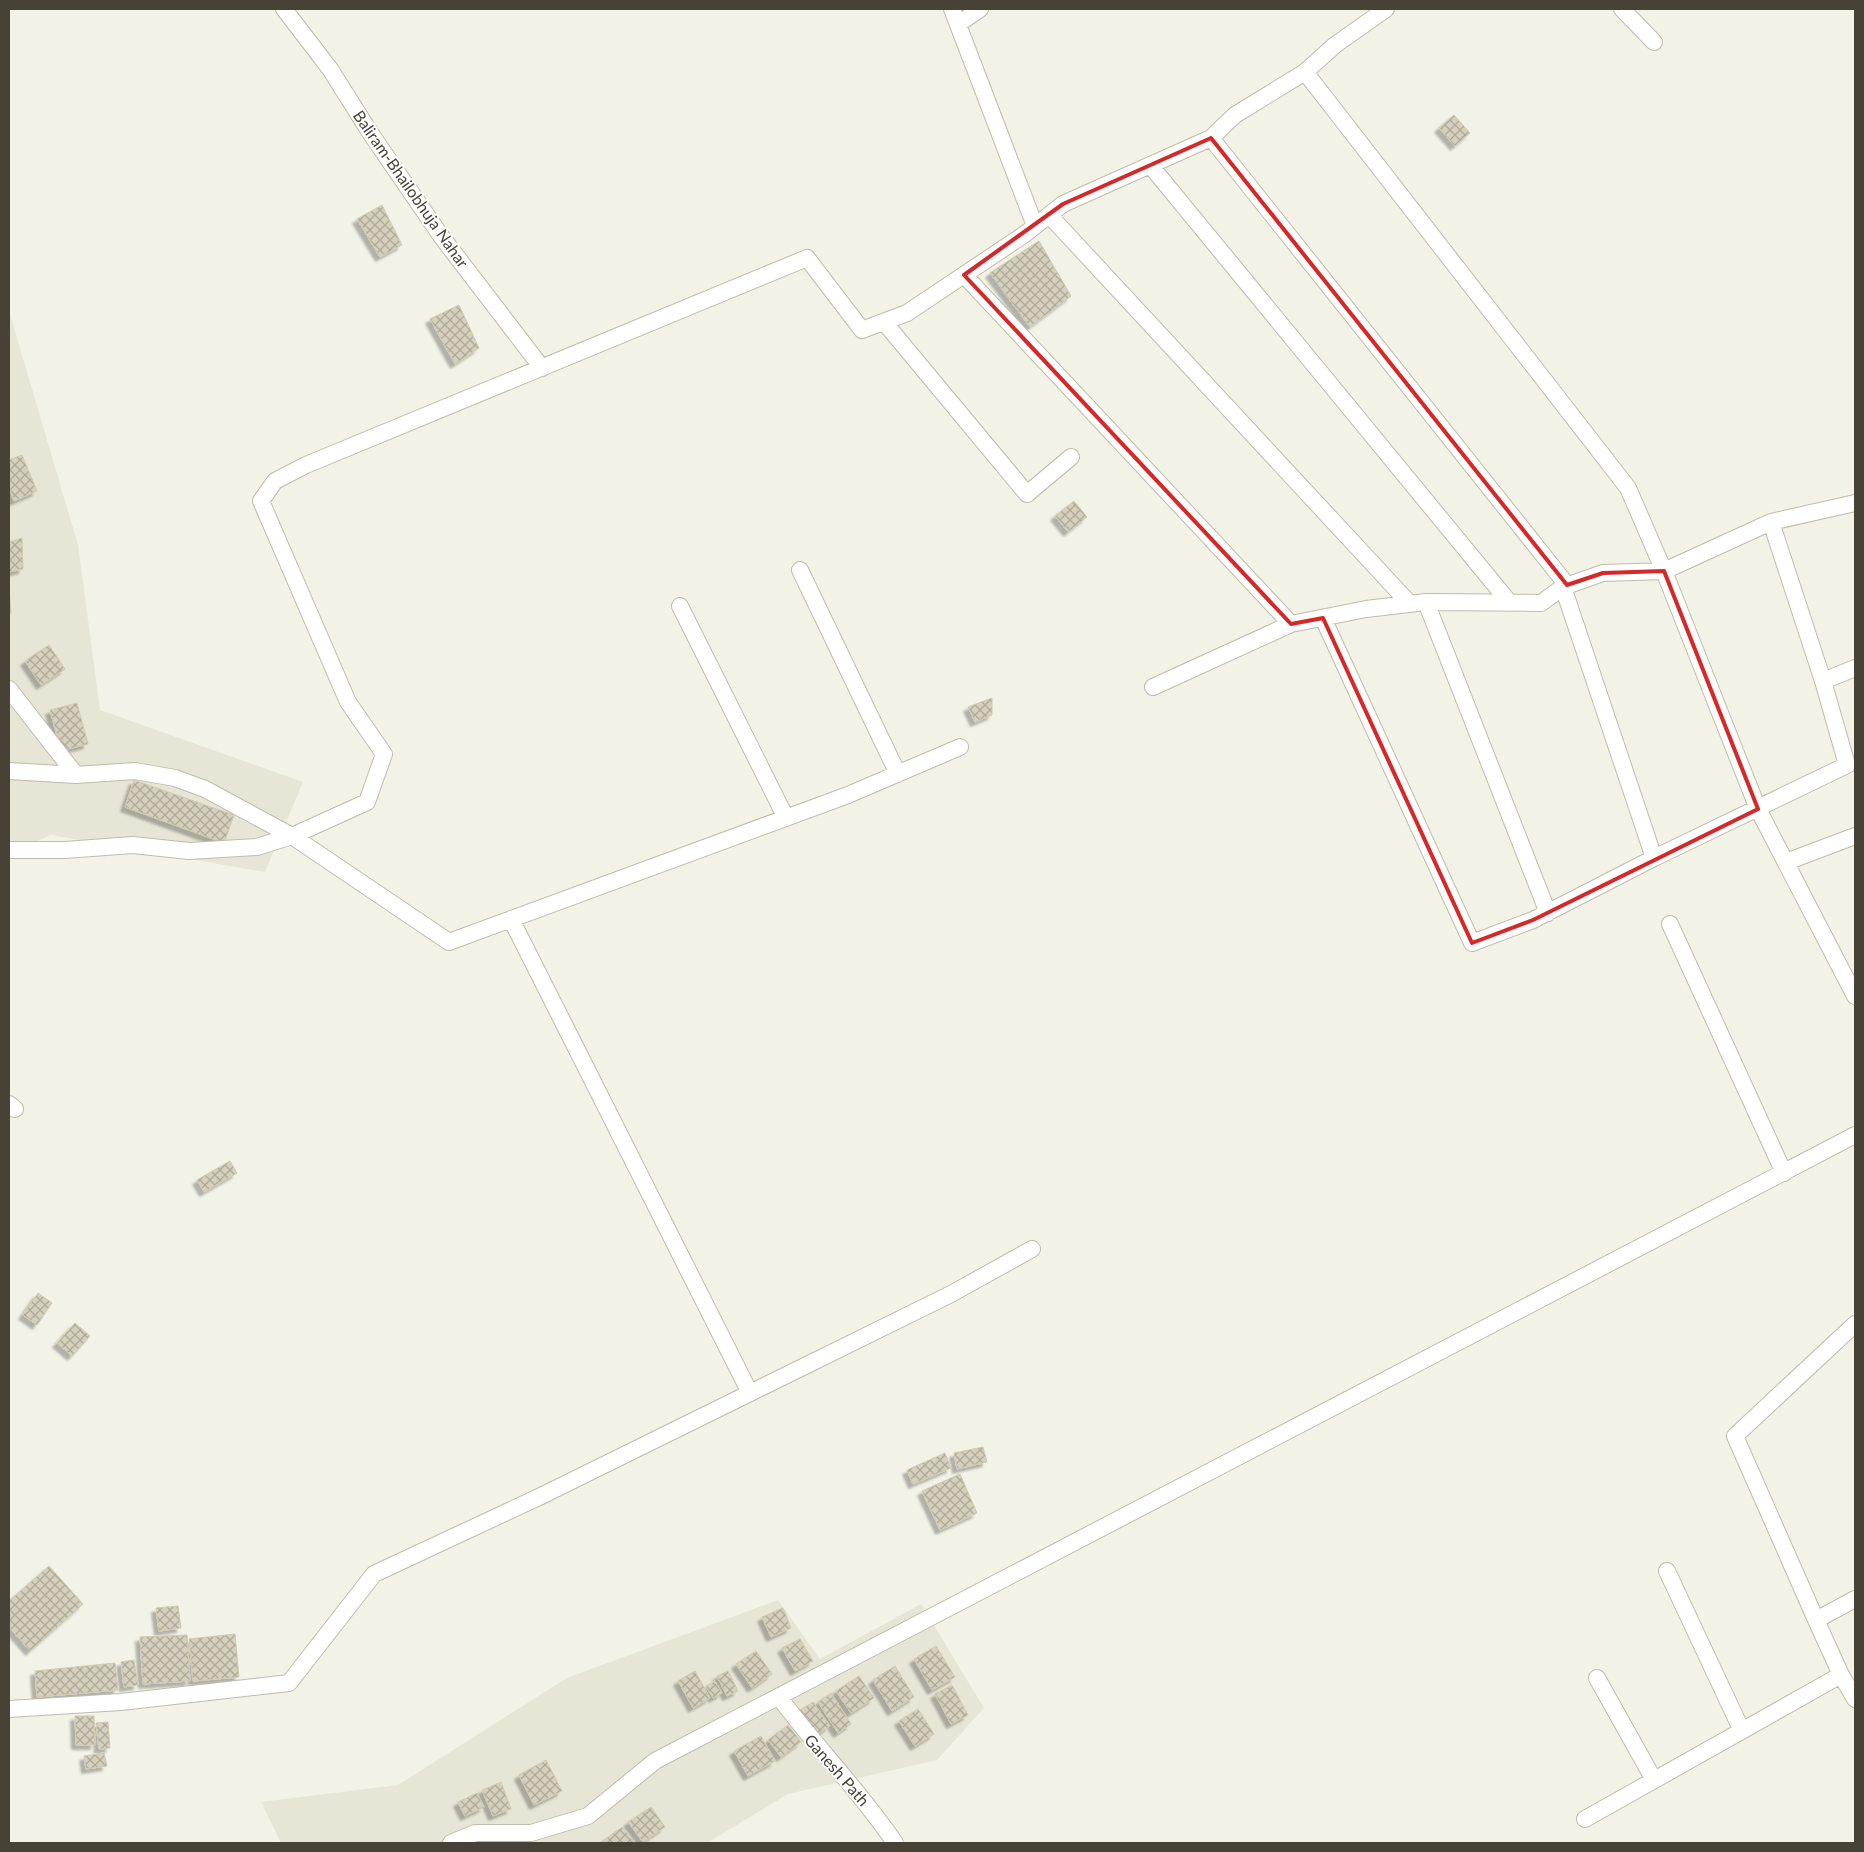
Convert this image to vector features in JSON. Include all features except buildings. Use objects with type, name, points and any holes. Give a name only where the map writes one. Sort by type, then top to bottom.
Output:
[{"type":"street","name":"Baliram-Bhailobhuja Nahar","points":[[284,9],[330,69],[371,134],[441,236],[542,368]]},
{"type":"street","points":[[980,9],[955,16],[1035,226]]},
{"type":"street","points":[[1622,9],[1654,42]]},
{"type":"street","points":[[9,850],[65,850],[133,845],[189,851],[257,846],[292,836],[367,802],[384,754],[348,702],[261,501],[275,481],[306,465],[807,258],[862,330],[907,314],[1035,226],[1063,204],[1211,138],[1234,115],[1305,72],[1335,45],[1379,11]]},
{"type":"street","points":[[1305,72],[1628,488],[1664,571],[1758,808],[1855,996]]},
{"type":"street","points":[[1211,138],[1565,586],[1654,858]]},
{"type":"street","points":[[1150,165],[1509,602]]},
{"type":"street","points":[[1049,215],[1418,603],[1548,913]]},
{"type":"street","points":[[964,275],[1291,624]]},
{"type":"street","points":[[884,322],[1027,494],[1072,456]]},
{"type":"street","points":[[1154,686],[1291,624],[1418,603],[1541,603],[1565,586],[1602,573],[1664,571],[1771,522],[1855,504]]},
{"type":"street","points":[[1322,618],[1472,943],[1548,913],[1654,858],[1851,763],[1771,522]]},
{"type":"street","points":[[800,570],[898,774]]},
{"type":"street","points":[[680,606],[786,818]]},
{"type":"street","points":[[1823,681],[1855,668]]},
{"type":"street","points":[[9,689],[76,775]]},
{"type":"street","points":[[9,771],[76,775],[136,771],[175,778],[205,789],[292,836],[449,942],[786,818],[898,774],[960,747]]},
{"type":"street","points":[[1786,862],[1855,836]]},
{"type":"street","points":[[511,919],[750,1393]]},
{"type":"street","points":[[1670,924],[1784,1173]]},
{"type":"street","points":[[451,1843],[475,1834],[531,1833],[588,1816],[655,1761],[1855,1135]]},
{"type":"street","points":[[9,1709],[121,1702],[289,1683],[374,1574],[541,1496],[951,1294],[1032,1249]]},
{"type":"street","points":[[1855,1324],[1735,1436],[1840,1675],[1855,1699]]},
{"type":"street","points":[[1667,1571],[1742,1731]]},
{"type":"street","points":[[1816,1620],[1855,1599]]},
{"type":"street","points":[[1585,1820],[1840,1675]]},
{"type":"street","points":[[1597,1678],[1654,1780]]},
{"type":"street","name":"Ganesh Path","points":[[778,1697],[809,1738],[877,1816],[895,1843]]},
{"type":"highlighted area","points":[[1211,138],[1567,585],[1603,573],[1664,571],[1758,809],[1533,920],[1472,943],[1323,618],[1291,624],[964,275],[1063,204]]},
{"type":"shaded area","points":[[9,311],[78,545],[100,710],[303,782],[265,872],[51,835],[9,853]]},
{"type":"shaded area","points":[[778,1600],[820,1659],[921,1604],[984,1708],[937,1760],[788,1794],[707,1843],[281,1843],[261,1802],[398,1785],[567,1678]]}]
